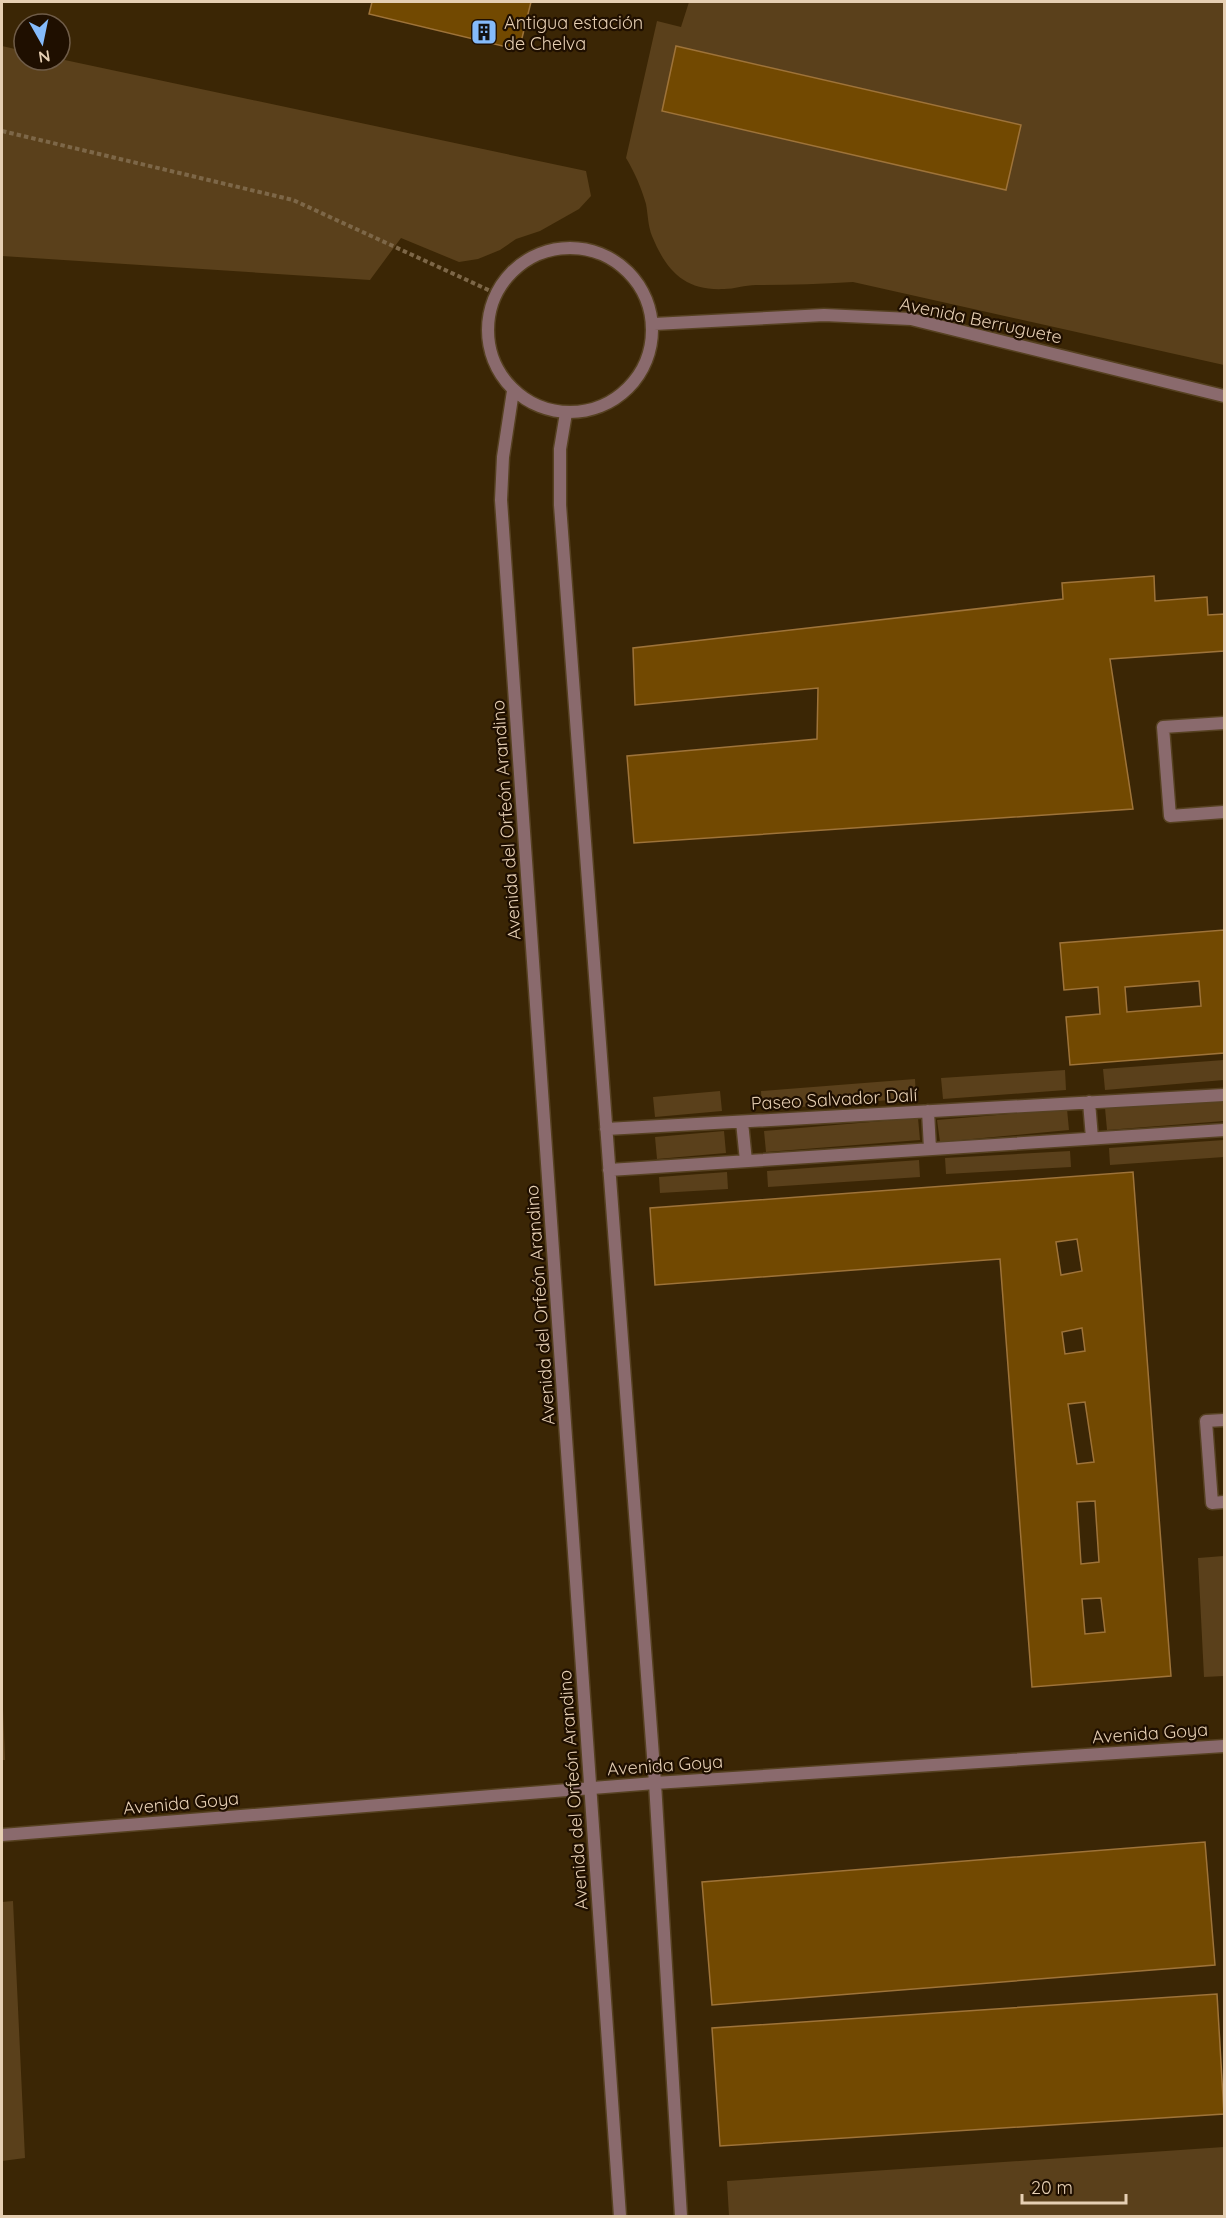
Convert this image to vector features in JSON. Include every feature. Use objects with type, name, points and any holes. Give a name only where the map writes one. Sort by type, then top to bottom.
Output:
[{"type":"street","points":[[564,246],[607,255],[640,283],[654,324],[649,358],[630,388],[600,407],[566,413],[538,407],[513,391],[493,363],[486,328],[495,293],[523,261],[564,246]]},
{"type":"street","name":"Avenida Berruguete","points":[[654,324],[824,315],[910,319],[1224,396]]},
{"type":"street","name":"Avenida del Orfeón Arandino","points":[[513,391],[503,457],[501,500],[620,2217]]},
{"type":"street","points":[[566,413],[560,449],[560,505],[655,1784],[681,2217]]},
{"type":"street","points":[[1224,723],[1163,727],[1170,816],[1224,812]]},
{"type":"street","name":"Paseo Salvador Dalí","points":[[606,1129],[1224,1095]]},
{"type":"street","points":[[1089,1102],[1092,1138]]},
{"type":"street","name":"Paseo Salvador Dalí","points":[[928,1112],[930,1149]]},
{"type":"street","name":"Paseo Salvador Dalí","points":[[742,1122],[746,1161]]},
{"type":"street","points":[[609,1170],[1224,1130]]},
{"type":"street","points":[[1224,1420],[1206,1421],[1212,1503],[1224,1502]]},
{"type":"street","name":"Avenida Goya","points":[[2,1835],[591,1788],[1224,1746]]},
{"type":"path","points":[[2,131],[293,200],[495,293]]},
{"type":"shaded area","points":[[689,2],[1224,2],[1224,365],[853,282],[752,285],[710,289],[687,282],[670,268],[657,248],[642,192],[626,158],[657,21],[681,27]],"holes":[[[676,46],[1020,125],[1005,189],[662,111]]]},
{"type":"shaded area","points":[[2,46],[12,48],[12,72],[72,72],[72,62],[586,171],[591,196],[579,209],[540,231],[516,239],[500,250],[478,259],[459,262],[401,238],[370,280],[2,256]]},
{"type":"shaded area","points":[[1224,1060],[1224,1080],[1105,1090],[1103,1069]]},
{"type":"shaded area","points":[[1065,1070],[1066,1090],[943,1099],[941,1078]]},
{"type":"shaded area","points":[[915,1079],[916,1098],[762,1110],[761,1091]]},
{"type":"shaded area","points":[[720,1091],[722,1111],[655,1117],[653,1097]]},
{"type":"shaded area","points":[[1224,1098],[1224,1121],[1107,1130],[1105,1108]]},
{"type":"shaded area","points":[[1067,1109],[1069,1130],[940,1142],[937,1120]]},
{"type":"shaded area","points":[[918,1118],[920,1140],[766,1152],[764,1131]]},
{"type":"shaded area","points":[[724,1131],[726,1153],[657,1159],[655,1137]]},
{"type":"shaded area","points":[[1224,1140],[1224,1157],[1110,1165],[1109,1148]]},
{"type":"shaded area","points":[[1070,1151],[1071,1167],[946,1174],[945,1158]]},
{"type":"shaded area","points":[[919,1160],[920,1177],[768,1187],[767,1171]]},
{"type":"shaded area","points":[[727,1172],[728,1189],[660,1193],[659,1177]]},
{"type":"shaded area","points":[[1224,1556],[1224,1676],[1204,1677],[1198,1558]]},
{"type":"shaded area","points":[[2,1683],[5,1760],[2,1760]]},
{"type":"shaded area","points":[[13,1901],[25,2158],[2,2161],[2,1902]]},
{"type":"shaded area","points":[[1224,2147],[1224,2216],[729,2216],[727,2181]]},
{"type":"building","name":"Antigua estación de Chelva","points":[[372,2],[531,2],[519,50],[369,14]]},
{"type":"building","points":[[676,46],[1021,125],[1006,190],[662,111]]},
{"type":"building","points":[[1154,576],[1155,601],[1207,597],[1208,615],[1224,614],[1224,651],[1110,659],[1133,809],[634,843],[627,756],[817,739],[818,688],[635,705],[633,648],[1063,599],[1062,583]]},
{"type":"building","points":[[1224,930],[1224,1053],[1070,1065],[1066,1017],[1100,1014],[1098,987],[1064,990],[1060,943]],"holes":[[[1199,981],[1201,1006],[1127,1012],[1125,987]]]},
{"type":"building","points":[[1133,1172],[1171,1676],[1032,1687],[1000,1259],[655,1285],[650,1208]],"holes":[[[1077,1239],[1082,1271],[1061,1275],[1056,1242]],[[1082,1328],[1085,1351],[1065,1354],[1062,1332]],[[1085,1402],[1094,1462],[1077,1464],[1068,1404]],[[1095,1501],[1099,1562],[1081,1564],[1077,1502]],[[1101,1598],[1105,1632],[1085,1634],[1082,1599]]]},
{"type":"building","points":[[1205,1842],[1215,1965],[712,2005],[702,1882]]},
{"type":"building","points":[[1217,1994],[1224,2114],[720,2146],[712,2028]]},
{"type":"place","name":"Antigua estación de Chelva","points":[[484,32]]}]
